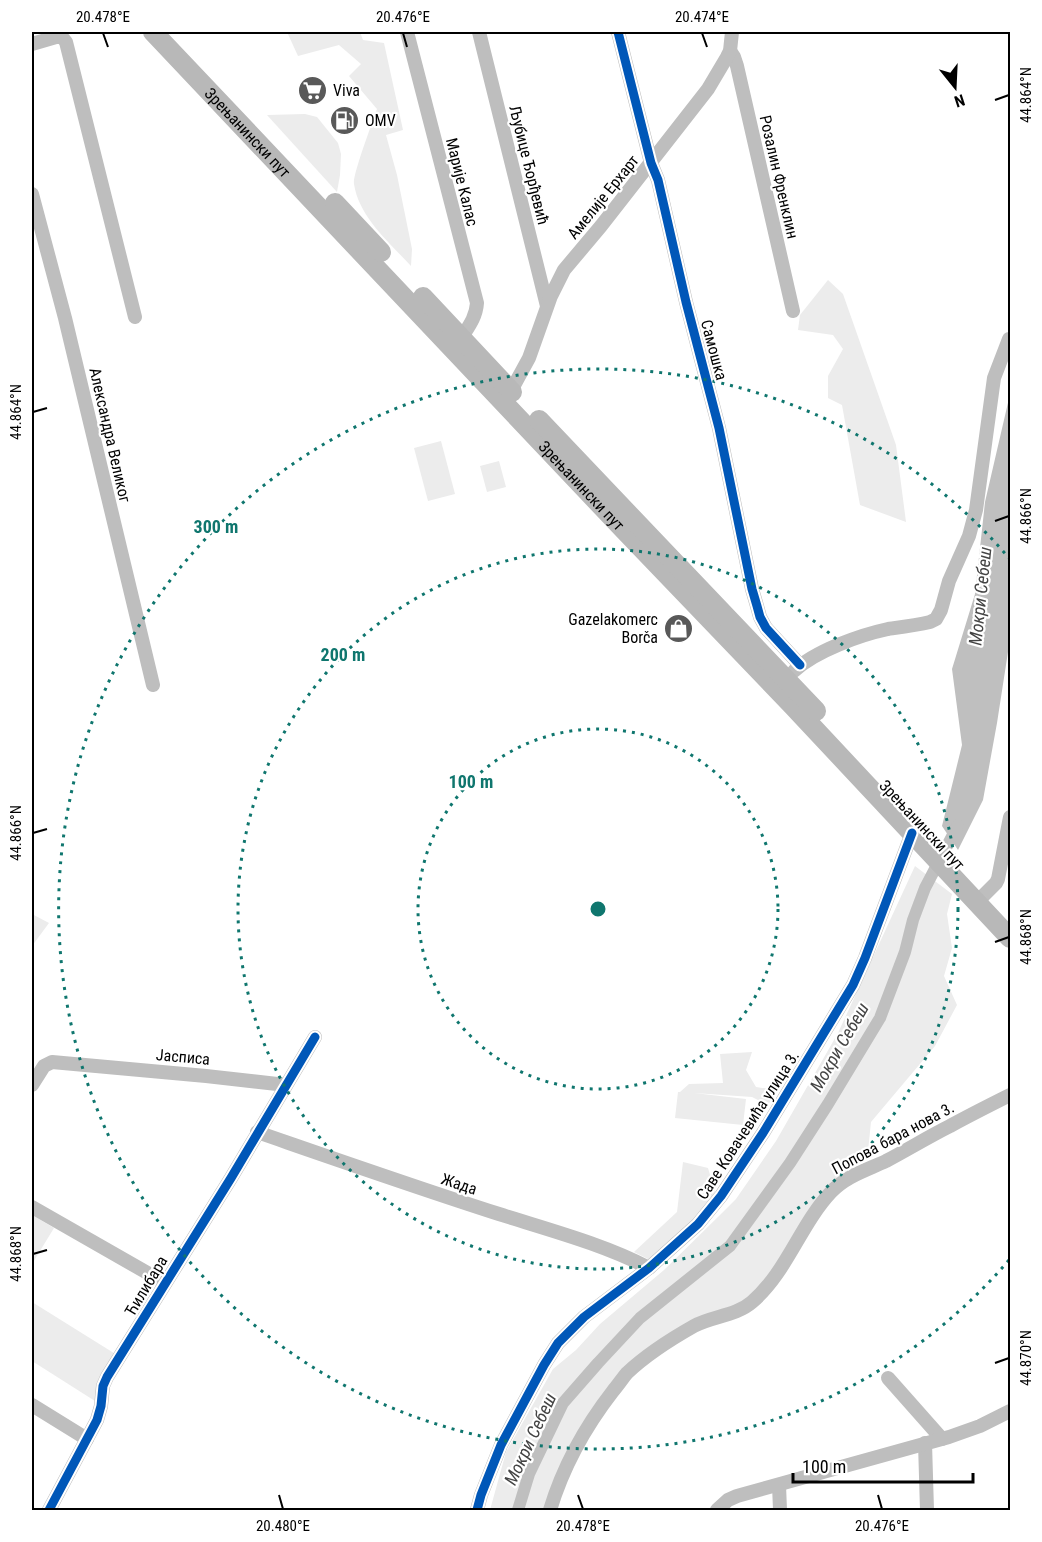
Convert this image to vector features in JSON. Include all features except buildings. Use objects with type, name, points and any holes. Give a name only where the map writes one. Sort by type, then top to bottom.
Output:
[{"type":"main road","name":"Зрењанински пут","points":[[153,32],[912,833],[933,846]]},
{"type":"main road","name":"Зрењанински пут","points":[[172,32],[511,391],[792,672],[933,846],[982,898],[1011,938]]},
{"type":"main road","name":"Зрењанински пут","points":[[982,898],[1011,918]]},
{"type":"street","name":"Марије Калас","points":[[407,32],[477,303],[476,313],[462,337]]},
{"type":"street","name":"Љубице Ђорђевић","points":[[480,32],[547,306]]},
{"type":"street","name":"Самошка","points":[[618,32],[651,163],[658,180],[686,302],[719,428],[752,590],[760,617],[792,672]]},
{"type":"street","name":"Амелије Ерхарт","points":[[511,391],[529,358],[547,306],[564,270],[651,163],[708,88],[730,51],[732,32]]},
{"type":"street","points":[[32,44],[56,37],[62,37],[66,42],[135,317]]},
{"type":"street","name":"Розалин Френклин","points":[[730,51],[737,66],[793,311]]},
{"type":"street","name":"Александра Великог","points":[[32,194],[65,318],[153,685]]},
{"type":"street","points":[[792,672],[825,651],[869,634],[936,619],[941,610],[949,581],[969,536],[976,510],[994,378],[1009,339]]},
{"type":"street","points":[[982,898],[998,879],[1011,817]]},
{"type":"street","name":"Саве Ковачевића улица 3.","points":[[477,1510],[501,1445],[558,1343],[584,1317],[649,1268],[709,1212],[786,1097],[853,985],[912,833]]},
{"type":"street","points":[[286,1085],[315,1036]]},
{"type":"street","name":"Јасписа","points":[[32,1085],[46,1064],[55,1062],[286,1085]]},
{"type":"street","name":"Ћилибара","points":[[50,1510],[97,1420],[102,1406],[104,1383],[286,1085]]},
{"type":"street","name":"Попова бара нова 3.","points":[[550,1510],[568,1461],[585,1430],[627,1374],[697,1324],[742,1309],[752,1302],[783,1264],[821,1203],[840,1183],[1011,1095]]},
{"type":"street","name":"Жада","points":[[257,1132],[572,1238],[632,1259],[649,1268]]},
{"type":"street","points":[[32,1207],[165,1284]]},
{"type":"street","points":[[888,1378],[942,1439]]},
{"type":"street","points":[[32,1406],[87,1439]]},
{"type":"street","points":[[717,1510],[728,1500],[942,1439],[980,1426],[1011,1411]]},
{"type":"street","points":[[925,1443],[927,1510]]},
{"type":"street","points":[[779,1485],[780,1510]]},
{"type":"shaded area","points":[[287,32],[360,32],[363,40],[384,43],[403,130],[386,135],[397,175],[412,249],[411,266],[368,218],[354,184],[359,160],[377,109],[349,76],[361,64],[339,45],[298,56]]},
{"type":"shaded area","points":[[305,114],[317,117],[338,143],[341,154],[337,192],[267,115]]},
{"type":"shaded area","points":[[828,280],[843,294],[896,445],[906,522],[860,505],[842,405],[828,398],[828,376],[843,349],[833,335],[798,330],[800,315]]},
{"type":"shaded area","points":[[441,441],[455,494],[428,501],[414,448]]},
{"type":"shaded area","points":[[499,461],[506,487],[487,492],[480,466]]},
{"type":"shaded area","points":[[915,866],[952,894],[947,914],[952,948],[944,976],[957,1005],[935,1046],[871,1122],[868,1151],[840,1183],[752,1302],[676,1337],[604,1402],[550,1510],[490,1510],[506,1452],[553,1369],[576,1350],[600,1324],[664,1270],[736,1199],[776,1141],[838,1033]]},
{"type":"shaded area","points":[[32,914],[49,923],[32,946]]},
{"type":"shaded area","points":[[752,1052],[746,1070],[756,1087],[777,1090],[768,1105],[752,1097],[694,1093],[746,1099],[743,1125],[675,1118],[678,1092],[689,1084],[723,1083],[720,1054]]},
{"type":"shaded area","points":[[683,1162],[708,1168],[715,1192],[700,1214],[652,1261],[634,1252],[677,1212]]},
{"type":"shaded area","points":[[32,1215],[54,1228],[32,1264]]},
{"type":"shaded area","points":[[32,1302],[117,1355],[95,1401],[32,1361]]},
{"type":"water","points":[[1010,394],[1010,639],[983,800],[958,850],[942,826],[962,745],[952,669],[975,594],[985,502]]},
{"type":"waterway","name":"Мокри Себеш","points":[[518,1510],[529,1474],[563,1403],[640,1318],[730,1246],[790,1163],[828,1104],[880,1018],[905,952],[913,920],[925,888],[958,825]]},
{"type":"cycle path","points":[[618,32],[651,163],[658,180],[686,302],[719,428],[752,589],[760,617],[766,628],[800,665]]},
{"type":"cycle path","points":[[477,1510],[501,1445],[558,1343],[584,1317],[649,1268],[698,1224],[721,1196],[763,1133],[853,985],[912,833]]},
{"type":"cycle path","points":[[49,1510],[97,1420],[103,1386],[107,1377],[231,1178],[315,1037]]},
{"type":"place","name":"Viva","points":[[312,90]]},
{"type":"place","name":"OMV","points":[[344,120]]},
{"type":"place","name":"Gazelakomerc Borča","points":[[679,628]]}]
